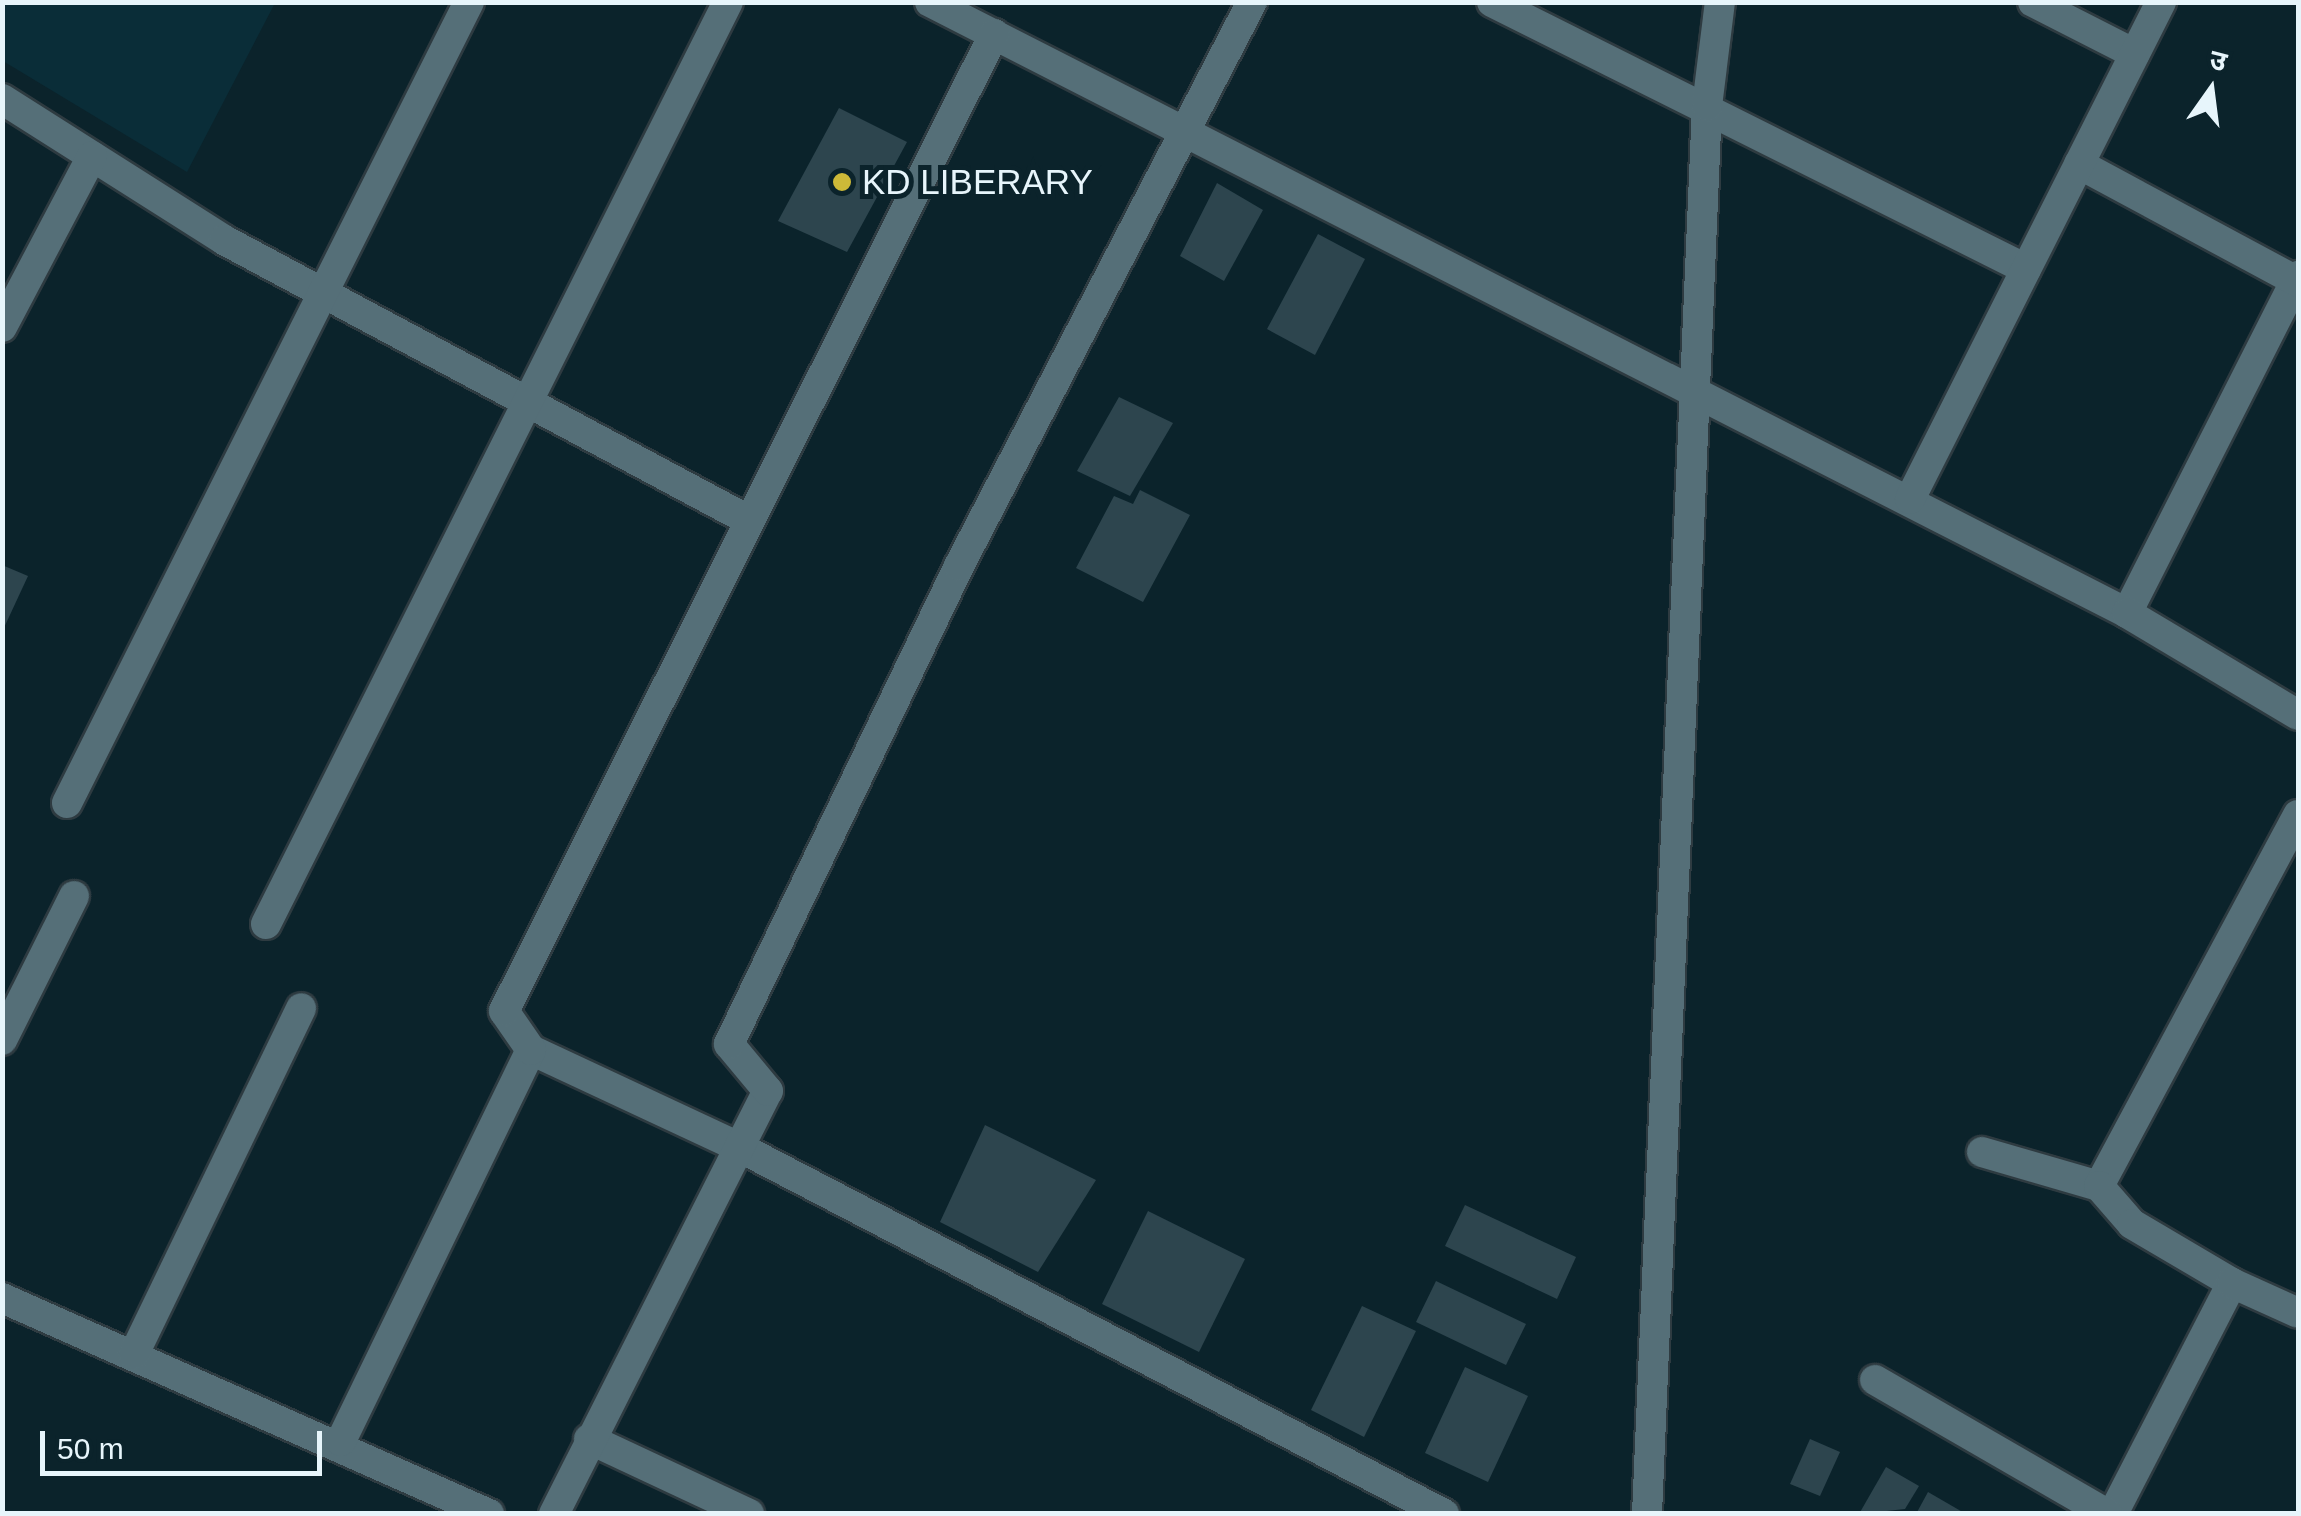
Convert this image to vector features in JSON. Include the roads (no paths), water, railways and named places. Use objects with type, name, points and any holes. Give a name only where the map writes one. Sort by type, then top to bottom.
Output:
[{"type":"street","points":[[67,803],[469,2]]},
{"type":"street","points":[[266,924],[523,400],[728,2]]},
{"type":"street","points":[[930,2],[1910,499],[2127,613],[2298,715]]},
{"type":"street","points":[[554,1514],[588,1439],[768,1091],[729,1044],[959,566],[1188,134],[1252,2]]},
{"type":"street","points":[[1492,2],[2026,268]]},
{"type":"street","points":[[1647,1514],[1707,106],[1720,2]]},
{"type":"street","points":[[2033,2],[2134,54]]},
{"type":"street","points":[[1910,499],[2161,2]]},
{"type":"street","points":[[994,34],[504,1011],[531,1050],[739,1147],[1444,1514]]},
{"type":"street","points":[[2,99],[92,156],[325,291],[750,521]]},
{"type":"street","points":[[2,327],[92,156]]},
{"type":"street","points":[[2080,164],[2298,279],[2127,613]]},
{"type":"street","points":[[2098,1186],[2298,815]]},
{"type":"street","points":[[2,1040],[74,896]]},
{"type":"street","points":[[134,1354],[301,1008]]},
{"type":"street","points":[[341,1441],[531,1050]]},
{"type":"street","points":[[1982,1152],[2098,1186],[2132,1224],[2232,1283],[2298,1313]]},
{"type":"street","points":[[1875,1380],[2110,1514],[2232,1283]]},
{"type":"street","points":[[4,1303],[341,1441],[488,1514]]},
{"type":"street","points":[[588,1439],[749,1514]]},
{"type":"place","name":"KD LIBERARY","points":[[842,182]]}]
